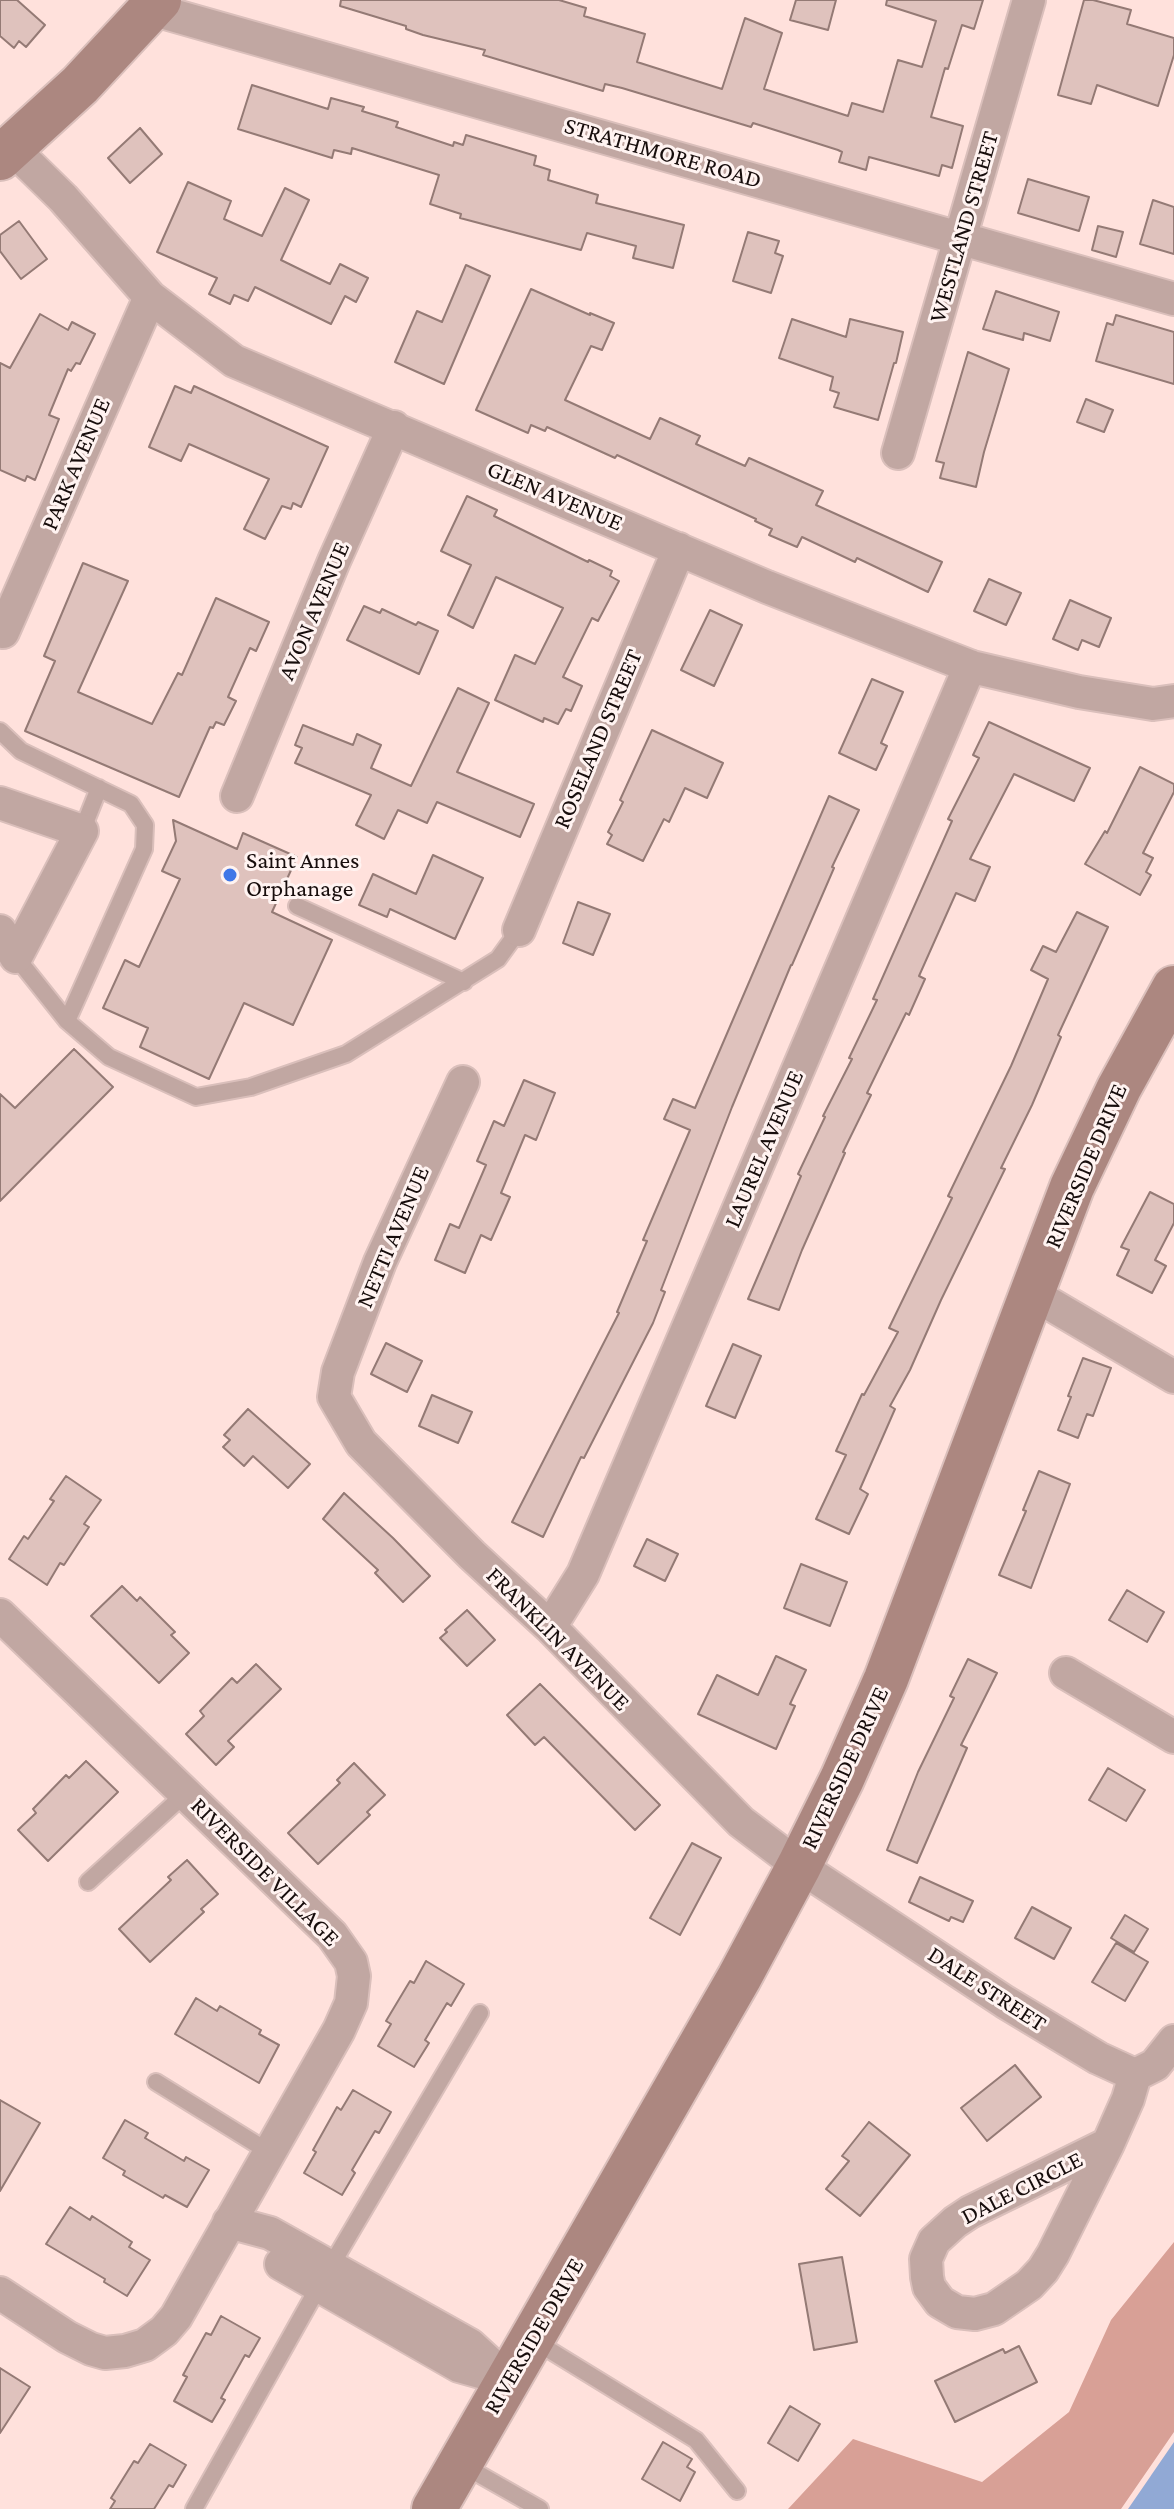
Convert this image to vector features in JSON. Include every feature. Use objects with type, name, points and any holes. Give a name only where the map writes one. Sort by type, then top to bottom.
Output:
[{"type":"main road","points":[[6,153],[80,85],[155,4]]},
{"type":"main road","name":"RIVERSIDE DRIVE","points":[[434,2509],[739,1978],[842,1779],[886,1679],[1072,1187],[1119,1088],[1170,1003]]},
{"type":"street","name":"WESTLAND STREET","points":[[898,453],[1029,0]]},
{"type":"street","name":"STRATHMORE ROAD","points":[[155,4],[1174,299]]},
{"type":"street","name":"GLEN AVENUE","points":[[6,153],[63,198],[150,297],[234,361],[767,587],[970,666],[1079,692],[1153,704],[1174,701]]},
{"type":"street","name":"PARK AVENUE","points":[[3,632],[150,297]]},
{"type":"street","name":"AVON AVENUE","points":[[237,796],[334,561],[394,427]]},
{"type":"street","name":"ROSELAND STREET","points":[[519,930],[679,549]]},
{"type":"street","name":"LAUREL AVENUE","points":[[550,1627],[583,1574],[970,666]]},
{"type":"street","points":[[0,803],[82,831],[8,944]]},
{"type":"street","name":"NETTI AVENUE","points":[[334,1397],[338,1372],[380,1262],[463,1082]]},
{"type":"street","points":[[1033,1294],[1174,1377]]},
{"type":"street","name":"FRANKLIN AVENUE","points":[[334,1397],[361,1443],[472,1555],[550,1627],[741,1822],[799,1866]]},
{"type":"street","name":"RIVERSIDE VILLAGE","points":[[0,1615],[332,1935],[351,1962],[354,1976],[351,2003],[339,2030],[176,2317],[164,2331],[145,2345],[105,2353],[67,2337],[0,2293]]},
{"type":"street","points":[[1066,1673],[1174,1737]]},
{"type":"street","name":"DALE STREET","points":[[799,1866],[1077,2048],[1135,2075]]},
{"type":"street","points":[[1135,2075],[1155,2065],[1174,2041]]},
{"type":"street","name":"DALE CIRCLE","points":[[1108,2144],[996,2198],[941,2234],[930,2250],[926,2268],[929,2287],[940,2302],[957,2312],[975,2314],[994,2309],[1029,2285],[1043,2270],[1108,2144],[1135,2075]]},
{"type":"street","points":[[229,2222],[260,2251],[325,2276],[459,2366],[508,2380]]},
{"type":"lane","points":[[0,731],[21,751],[131,804],[145,825],[144,849],[67,1021]]},
{"type":"lane","points":[[82,831],[99,788]]},
{"type":"lane","points":[[297,906],[464,982]]},
{"type":"lane","points":[[8,944],[67,1021],[109,1057],[196,1097],[251,1087],[346,1054],[498,959],[519,930]]},
{"type":"lane","points":[[88,1882],[186,1793]]},
{"type":"lane","points":[[194,2509],[325,2276],[480,2013]]},
{"type":"lane","points":[[156,2082],[269,2152]]},
{"type":"lane","points":[[532,2339],[696,2440],[737,2491]]},
{"type":"lane","points":[[461,2463],[540,2509]]},
{"type":"shaded area","points":[[1174,2242],[1174,2432],[1121,2509],[788,2509],[853,2439],[982,2482],[1069,2412],[1111,2320]]},
{"type":"water","points":[[1174,2442],[1174,2509],[1128,2509]]},
{"type":"building","points":[[0,0],[17,0],[45,25],[26,47],[19,41],[14,48],[0,36]]},
{"type":"building","points":[[341,0],[559,0],[586,8],[584,16],[645,34],[637,62],[722,89],[745,18],[782,33],[764,89],[848,116],[852,103],[883,112],[898,60],[922,67],[936,21],[886,5],[887,0],[983,0],[974,29],[962,25],[931,117],[963,126],[952,168],[942,165],[939,176],[869,157],[866,170],[839,162],[842,152],[838,150],[753,123],[751,127],[605,84],[603,91],[483,55],[485,50],[423,35],[406,29],[406,26],[340,6]]},
{"type":"building","points":[[796,0],[836,0],[828,30],[790,20]]},
{"type":"building","points":[[1084,0],[1131,10],[1127,24],[1174,38],[1174,55],[1158,106],[1097,85],[1091,104],[1058,95]]},
{"type":"building","points":[[252,85],[328,109],[331,98],[364,107],[362,111],[398,122],[396,127],[453,146],[454,142],[463,145],[466,135],[536,156],[534,165],[550,170],[548,180],[598,195],[596,203],[684,225],[673,268],[633,258],[636,246],[587,233],[581,250],[460,218],[461,214],[430,204],[439,175],[352,148],[351,154],[334,150],[332,158],[238,129]]},
{"type":"building","points":[[140,128],[162,154],[130,183],[108,158]]},
{"type":"building","points":[[1028,179],[1089,197],[1079,231],[1018,213]]},
{"type":"building","points":[[188,182],[231,201],[224,219],[262,236],[285,188],[309,200],[281,260],[330,284],[340,264],[368,278],[356,302],[345,296],[331,324],[255,287],[248,301],[234,295],[230,304],[209,294],[217,278],[157,252]]},
{"type":"building","points":[[1153,200],[1174,207],[1174,254],[1140,244]]},
{"type":"building","points":[[19,221],[47,259],[21,279],[0,251],[0,235]]},
{"type":"building","points":[[1098,226],[1123,232],[1116,257],[1092,250]]},
{"type":"building","points":[[748,232],[779,241],[775,253],[783,256],[771,293],[733,281]]},
{"type":"building","points":[[466,265],[490,276],[444,384],[395,362],[417,311],[442,322]]},
{"type":"building","points":[[531,289],[614,323],[602,350],[591,346],[565,400],[650,439],[660,418],[700,436],[696,444],[745,466],[749,458],[823,491],[816,505],[942,562],[928,592],[857,558],[855,562],[802,537],[797,547],[769,535],[772,529],[756,519],[617,455],[615,458],[547,427],[545,431],[531,425],[528,433],[476,410]]},
{"type":"building","points":[[996,291],[1059,312],[1050,341],[1024,333],[1023,340],[983,329]]},
{"type":"building","points":[[40,314],[68,330],[72,322],[95,334],[80,364],[76,363],[71,371],[68,369],[49,415],[59,419],[35,480],[27,476],[25,481],[0,470],[0,363],[10,368]]},
{"type":"building","points":[[1116,315],[1174,332],[1174,384],[1096,361],[1107,323],[1113,325]]},
{"type":"building","points":[[792,319],[846,337],[850,319],[903,332],[878,420],[834,407],[839,393],[830,390],[833,377],[779,358]]},
{"type":"building","points":[[968,352],[1009,369],[976,487],[940,478],[944,463],[936,461]]},
{"type":"building","points":[[175,386],[191,393],[194,386],[328,447],[301,507],[293,503],[291,509],[282,506],[265,539],[244,529],[269,479],[189,444],[181,461],[149,447]]},
{"type":"building","points":[[1086,399],[1113,410],[1104,432],[1077,422]]},
{"type":"building","points":[[467,496],[497,510],[494,516],[612,571],[610,576],[619,581],[598,621],[592,618],[563,677],[582,686],[571,711],[566,709],[558,724],[544,718],[543,722],[495,700],[515,655],[535,664],[563,608],[496,577],[473,628],[448,615],[471,565],[441,551]]},
{"type":"building","points":[[83,563],[128,581],[78,692],[152,724],[178,673],[182,675],[216,598],[269,622],[256,651],[250,648],[228,697],[236,701],[224,725],[216,722],[213,728],[210,727],[179,797],[25,731],[55,661],[44,656]]},
{"type":"building","points":[[989,579],[1021,593],[1006,625],[974,611]]},
{"type":"building","points":[[1070,600],[1111,618],[1099,647],[1082,640],[1078,650],[1053,639]]},
{"type":"building","points":[[364,606],[380,613],[382,609],[416,625],[418,622],[438,631],[419,674],[347,640]]},
{"type":"building","points":[[710,610],[742,625],[714,686],[681,670]]},
{"type":"building","points":[[872,679],[903,692],[881,743],[887,746],[876,770],[839,753]]},
{"type":"building","points":[[458,688],[489,703],[457,772],[534,804],[520,837],[437,802],[427,823],[398,810],[384,839],[356,825],[371,795],[295,763],[302,748],[295,745],[303,725],[353,745],[357,734],[381,745],[371,768],[411,786]]},
{"type":"building","points":[[989,722],[1090,768],[1074,801],[1014,774],[970,859],[990,867],[975,901],[956,893],[919,976],[925,979],[867,1093],[871,1095],[843,1152],[779,1310],[748,1299],[801,1176],[798,1174],[852,1059],[849,1058],[877,1000],[873,999],[952,821],[948,819],[979,758],[973,755]]},
{"type":"building","points":[[652,730],[723,763],[707,798],[685,788],[669,822],[664,819],[643,861],[607,844],[612,835],[608,832],[623,802],[620,800]]},
{"type":"building","points":[[1140,767],[1174,784],[1174,792],[1143,853],[1153,858],[1146,872],[1151,875],[1140,895],[1085,864],[1105,831],[1107,833]]},
{"type":"building","points":[[829,796],[859,810],[832,867],[732,1107],[661,1290],[665,1292],[653,1323],[584,1458],[581,1457],[543,1537],[512,1522],[619,1313],[647,1241],[643,1240],[690,1130],[664,1119],[673,1099],[695,1108]]},
{"type":"building","name":"Saint Annes Orphanage","points":[[173,820],[237,849],[243,833],[297,857],[272,912],[332,940],[293,1025],[244,1003],[209,1079],[140,1047],[148,1028],[103,1008],[125,960],[139,967],[180,879],[162,871],[176,841]]},
{"type":"building","points":[[433,855],[483,878],[455,939],[390,909],[387,917],[359,905],[373,874],[416,894]]},
{"type":"building","points":[[578,902],[610,914],[593,955],[563,943]]},
{"type":"building","points":[[1077,912],[1108,927],[1058,1035],[1061,1037],[1032,1105],[1001,1168],[1005,1169],[890,1406],[895,1409],[860,1489],[868,1494],[849,1534],[816,1519],[846,1455],[836,1451],[862,1394],[898,1332],[889,1328],[952,1198],[948,1196],[1011,1066],[1048,979],[1031,970],[1043,946],[1056,952]]},
{"type":"building","points":[[74,1049],[113,1087],[0,1201],[0,1094],[15,1108]]},
{"type":"building","points":[[524,1080],[555,1093],[536,1140],[525,1135],[501,1193],[510,1197],[491,1240],[481,1235],[465,1273],[435,1260],[450,1224],[459,1228],[486,1165],[477,1161],[494,1121],[504,1126]]},
{"type":"building","points":[[1150,1192],[1174,1204],[1174,1223],[1155,1260],[1166,1266],[1152,1293],[1117,1275],[1129,1250],[1121,1247]]},
{"type":"building","points":[[386,1343],[422,1361],[407,1392],[371,1374]]},
{"type":"building","points":[[733,1344],[761,1356],[735,1418],[706,1406]]},
{"type":"building","points":[[1083,1358],[1111,1368],[1093,1416],[1087,1414],[1078,1438],[1058,1430]]},
{"type":"building","points":[[432,1395],[472,1412],[458,1443],[419,1426]]},
{"type":"building","points":[[248,1409],[310,1464],[288,1488],[253,1456],[244,1466],[223,1447],[230,1440],[224,1435]]},
{"type":"building","points":[[1039,1471],[1070,1484],[1031,1588],[999,1575]]},
{"type":"building","points":[[66,1476],[101,1500],[84,1524],[89,1527],[47,1585],[9,1559],[24,1536],[28,1539],[54,1501],[50,1499]]},
{"type":"building","points":[[344,1493],[430,1576],[403,1602],[375,1573],[378,1570],[323,1519]]},
{"type":"building","points":[[647,1539],[678,1554],[665,1581],[634,1566]]},
{"type":"building","points":[[801,1564],[847,1582],[830,1626],[784,1608]]},
{"type":"building","points":[[122,1586],[137,1601],[140,1597],[175,1632],[171,1635],[189,1653],[159,1683],[91,1616]]},
{"type":"building","points":[[1127,1590],[1164,1612],[1147,1642],[1109,1620]]},
{"type":"building","points":[[467,1610],[495,1640],[467,1666],[440,1638]]},
{"type":"building","points":[[776,1656],[806,1670],[790,1704],[795,1706],[776,1749],[698,1714],[717,1675],[758,1695]]},
{"type":"building","points":[[968,1659],[997,1673],[961,1745],[967,1748],[917,1863],[887,1850]]},
{"type":"building","points":[[256,1664],[281,1689],[228,1741],[234,1747],[216,1765],[186,1734],[204,1716],[200,1711],[232,1678],[237,1683]]},
{"type":"building","points":[[540,1684],[660,1805],[635,1830],[544,1737],[535,1745],[507,1715]]},
{"type":"building","points":[[86,1761],[118,1792],[48,1861],[18,1830],[36,1813],[33,1809],[66,1775],[69,1778]]},
{"type":"building","points":[[354,1763],[385,1795],[367,1812],[370,1815],[318,1864],[288,1833],[340,1783],[337,1780]]},
{"type":"building","points":[[1108,1768],[1145,1790],[1126,1821],[1089,1800]]},
{"type":"building","points":[[692,1843],[721,1858],[680,1935],[650,1918]]},
{"type":"building","points":[[187,1860],[218,1894],[201,1909],[204,1912],[150,1962],[119,1929],[171,1880],[168,1877]]},
{"type":"building","points":[[920,1877],[973,1901],[963,1922],[951,1917],[949,1921],[909,1902]]},
{"type":"building","points":[[1032,1907],[1071,1928],[1054,1959],[1015,1938]]},
{"type":"building","points":[[1125,1915],[1148,1929],[1134,1952],[1111,1938]]},
{"type":"building","points":[[1116,1943],[1148,1962],[1125,2001],[1092,1982]]},
{"type":"building","points":[[426,1961],[464,1984],[451,2006],[447,2003],[425,2040],[429,2043],[414,2067],[378,2046],[391,2024],[386,2021]]},
{"type":"building","points":[[196,1998],[217,2011],[220,2006],[261,2030],[259,2034],[279,2045],[259,2083],[175,2034]]},
{"type":"building","points":[[1015,2065],[1041,2097],[987,2141],[961,2108]]},
{"type":"building","points":[[353,2090],[391,2112],[379,2133],[375,2131],[352,2170],[355,2173],[342,2195],[304,2173],[337,2107],[341,2110]]},
{"type":"building","points":[[0,2100],[40,2123],[0,2191]]},
{"type":"building","points":[[125,2120],[148,2133],[145,2138],[184,2161],[186,2157],[209,2170],[187,2207],[165,2195],[163,2198],[123,2175],[125,2171],[103,2158]]},
{"type":"building","points":[[869,2122],[910,2155],[860,2216],[826,2189],[849,2161],[842,2156]]},
{"type":"building","points":[[70,2207],[90,2220],[92,2216],[132,2242],[129,2247],[150,2260],[127,2296],[104,2282],[105,2279],[46,2244]]},
{"type":"building","points":[[842,2257],[857,2342],[814,2350],[799,2264]]},
{"type":"building","points":[[221,2316],[260,2338],[249,2357],[245,2355],[221,2398],[225,2400],[212,2422],[174,2401],[187,2377],[183,2375],[206,2333],[211,2335]]},
{"type":"building","points":[[1019,2346],[1037,2382],[955,2422],[935,2381],[1003,2349],[1005,2353]]},
{"type":"building","points":[[0,2368],[30,2387],[0,2433]]},
{"type":"building","points":[[790,2406],[820,2424],[798,2461],[768,2443]]},
{"type":"building","points":[[663,2442],[692,2459],[687,2467],[695,2472],[680,2501],[642,2479]]},
{"type":"building","points":[[150,2444],[186,2465],[173,2487],[169,2485],[154,2509],[110,2509],[115,2501],[111,2498],[134,2461],[138,2463]]},
{"type":"place","name":"Saint Annes Orphanage","points":[[230,875]]}]
